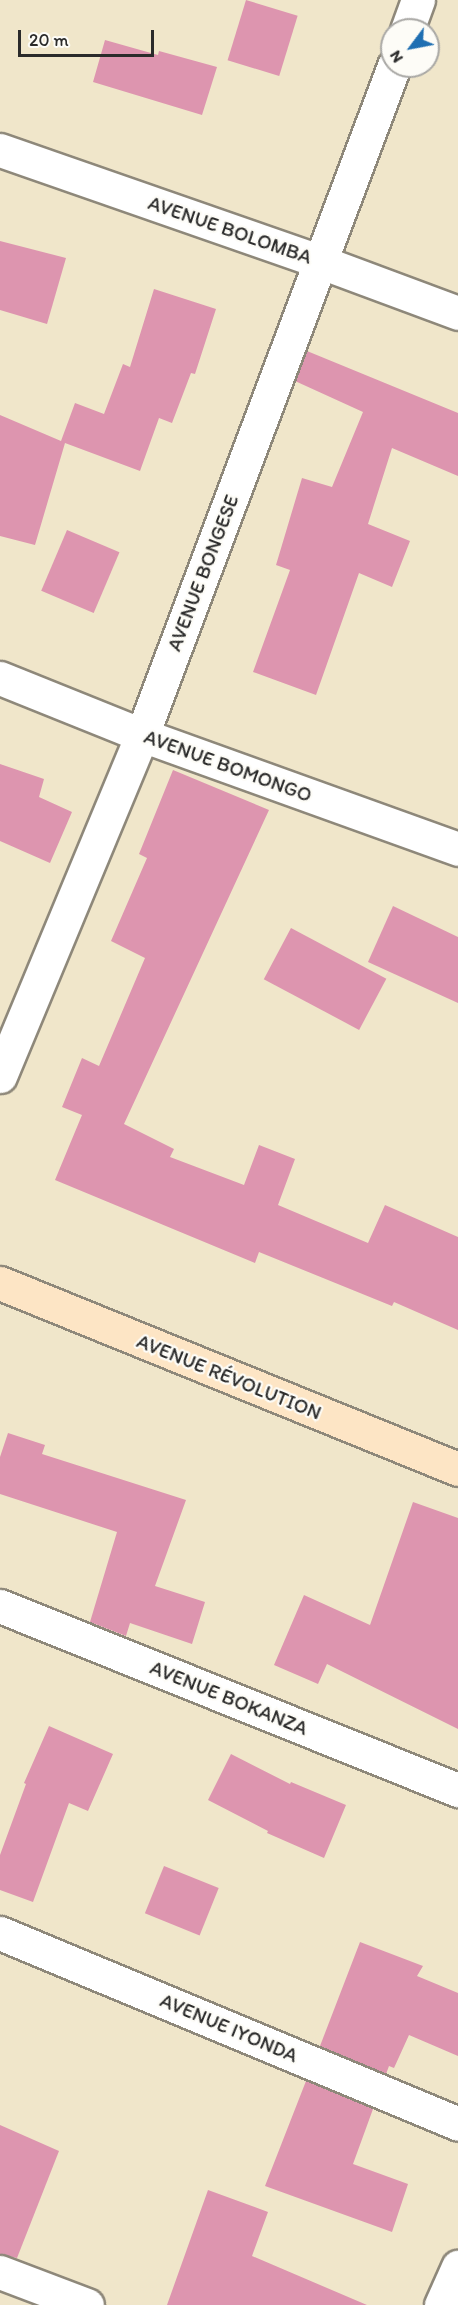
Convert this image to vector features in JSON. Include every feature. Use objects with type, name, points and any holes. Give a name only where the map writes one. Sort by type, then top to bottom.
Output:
[{"type":"street","points":[[411,18],[418,0]]},
{"type":"street","name":"AVENUE BONGESE","points":[[0,1076],[142,735],[390,78]]},
{"type":"street","name":"AVENUE BOLOMBA","points":[[0,150],[321,262],[458,313]]},
{"type":"street","name":"AVENUE BOMONGO","points":[[0,678],[142,735],[458,849]]},
{"type":"street","name":"AVENUE RÉVOLUTION","points":[[0,1283],[458,1469]]},
{"type":"street","name":"AVENUE BOKANZA","points":[[0,1606],[458,1790]]},
{"type":"street","name":"AVENUE IYONDA","points":[[0,1933],[458,2124]]},
{"type":"street","points":[[441,2305],[458,2267]]},
{"type":"street","points":[[0,2271],[87,2305]]},
{"type":"building","points":[[246,0],[298,16],[279,76],[228,60]]},
{"type":"building","points":[[105,40],[158,55],[159,51],[217,67],[202,115],[93,82]]},
{"type":"building","points":[[0,241],[66,258],[47,324],[0,310]]},
{"type":"building","points":[[154,289],[216,309],[195,374],[191,373],[172,423],[159,418],[140,471],[65,443],[35,545],[0,536],[0,415],[61,441],[75,403],[104,414],[123,364],[130,367]]},
{"type":"building","points":[[307,351],[458,413],[458,476],[392,448],[368,524],[410,541],[392,587],[359,573],[316,695],[253,672],[290,570],[276,565],[302,478],[332,487],[363,412],[295,381]]},
{"type":"building","points":[[67,530],[119,552],[94,613],[41,591]]},
{"type":"building","points":[[0,764],[44,779],[39,797],[72,812],[50,863],[0,841]]},
{"type":"building","points":[[173,770],[269,810],[124,1124],[174,1149],[170,1157],[244,1185],[259,1145],[295,1159],[278,1205],[368,1243],[385,1205],[458,1237],[458,1330],[394,1302],[392,1306],[259,1252],[255,1263],[55,1180],[82,1115],[62,1107],[82,1058],[99,1066],[145,958],[111,941],[147,858],[139,854]]},
{"type":"building","points":[[393,906],[458,937],[458,1003],[368,962]]},
{"type":"building","points":[[291,928],[386,979],[359,1030],[264,979]]},
{"type":"building","points":[[8,1433],[45,1445],[42,1454],[186,1500],[155,1586],[205,1602],[192,1644],[130,1623],[126,1636],[90,1622],[117,1532],[0,1494],[0,1457]]},
{"type":"building","points":[[413,1502],[458,1518],[458,1729],[327,1664],[318,1684],[274,1665],[304,1595],[370,1625]]},
{"type":"building","points":[[49,1726],[113,1754],[88,1811],[69,1803],[33,1902],[0,1890],[0,1855],[26,1784],[24,1783]]},
{"type":"building","points":[[231,1754],[290,1784],[291,1782],[346,1805],[324,1858],[267,1833],[268,1831],[208,1800]]},
{"type":"building","points":[[164,1866],[219,1888],[200,1935],[145,1913]]},
{"type":"building","points":[[360,1942],[423,1966],[417,1976],[458,1993],[458,2056],[409,2035],[394,2068],[389,2066],[386,2074],[320,2046]]},
{"type":"building","points":[[306,2081],[373,2109],[353,2164],[408,2184],[392,2232],[265,2186]]},
{"type":"building","points":[[0,2125],[59,2151],[17,2258],[0,2254]]},
{"type":"building","points":[[208,2190],[268,2212],[252,2256],[367,2305],[167,2305]]}]
